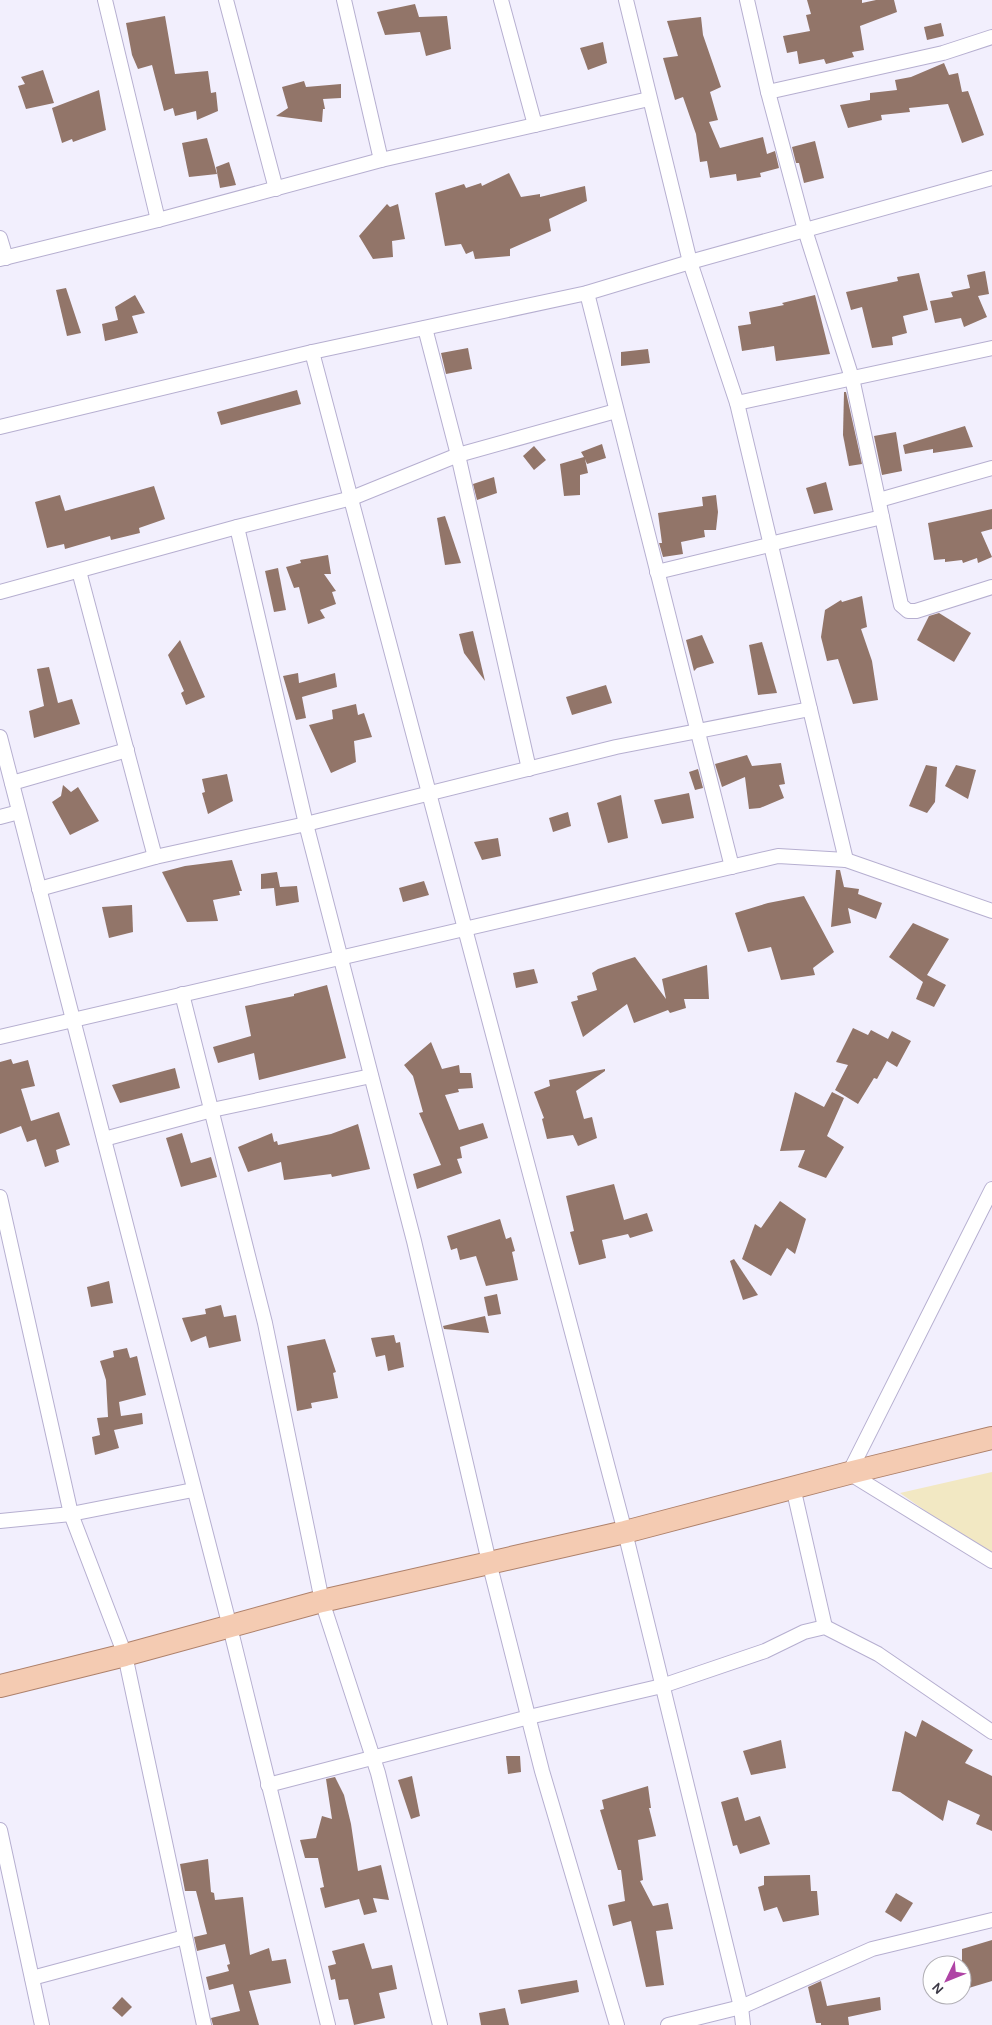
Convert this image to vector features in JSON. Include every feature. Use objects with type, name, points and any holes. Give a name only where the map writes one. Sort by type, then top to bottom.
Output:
[{"type":"main road","points":[[0,1686],[230,1628],[322,1601],[625,1532],[849,1473],[992,1438]]},
{"type":"street","points":[[105,0],[158,220]]},
{"type":"street","points":[[226,0],[276,189]]},
{"type":"street","points":[[344,0],[381,160]]},
{"type":"street","points":[[501,0],[535,125]]},
{"type":"street","points":[[626,0],[690,262],[737,403],[846,860]]},
{"type":"street","points":[[748,0],[768,92],[806,230],[852,378],[901,605],[908,610],[916,612],[992,587]]},
{"type":"street","points":[[768,92],[943,52],[992,36]]},
{"type":"street","points":[[0,238],[3,259],[158,220],[381,160],[649,99]]},
{"type":"street","points":[[0,427],[312,352],[587,292],[992,178]]},
{"type":"street","points":[[587,292],[732,866]]},
{"type":"street","points":[[424,328],[458,456],[528,769]]},
{"type":"street","points":[[737,403],[992,348]]},
{"type":"street","points":[[312,352],[352,498],[463,928],[625,1532],[741,2007],[743,2025]]},
{"type":"street","points":[[0,592],[352,498],[458,456],[616,411]]},
{"type":"street","points":[[879,500],[992,468]]},
{"type":"street","points":[[770,544],[882,517]]},
{"type":"street","points":[[238,527],[306,824],[414,1241],[489,1562],[528,1717],[617,2025]]},
{"type":"street","points":[[657,572],[769,545],[715,558]]},
{"type":"street","points":[[79,570],[155,857]]},
{"type":"street","points":[[39,889],[155,857],[306,824],[616,747],[810,709]]},
{"type":"street","points":[[0,737],[230,1628],[328,2025]]},
{"type":"street","points":[[12,783],[127,750]]},
{"type":"street","points":[[0,817],[19,812]]},
{"type":"street","points":[[0,1037],[340,956],[778,856],[846,860],[992,910]]},
{"type":"street","points":[[182,994],[266,1323],[322,1601],[373,1758],[440,2025]]},
{"type":"street","points":[[104,1140],[212,1110],[371,1076]]},
{"type":"street","points":[[992,1190],[849,1473],[992,1561]]},
{"type":"street","points":[[0,1197],[71,1514],[125,1655],[204,2025]]},
{"type":"street","points":[[793,1488],[825,1627]]},
{"type":"street","points":[[0,1521],[71,1514],[193,1490]]},
{"type":"street","points":[[268,1785],[528,1717],[662,1686],[765,1651],[804,1632],[825,1627],[878,1654],[992,1732]]},
{"type":"street","points":[[0,1830],[42,2025]]},
{"type":"street","points":[[668,2025],[741,2007],[872,1949],[992,1920]]},
{"type":"street","points":[[32,1978],[185,1937]]},
{"type":"sand","points":[[992,1472],[992,1558],[900,1493]]},
{"type":"building","points":[[807,0],[862,0],[862,3],[876,0],[894,0],[897,12],[860,26],[864,50],[852,52],[854,57],[826,64],[824,59],[799,64],[797,51],[787,53],[783,36],[810,31],[806,15],[811,14]]},
{"type":"building","points":[[415,4],[419,17],[447,16],[451,49],[426,56],[420,32],[385,35],[377,12]]},
{"type":"building","points":[[165,16],[175,74],[208,71],[211,93],[216,92],[218,111],[197,120],[196,111],[175,116],[173,108],[164,111],[152,65],[138,69],[132,55],[126,23]]},
{"type":"building","points":[[701,17],[703,35],[721,87],[710,92],[718,120],[709,122],[720,148],[763,137],[767,154],[775,151],[779,168],[760,173],[761,177],[737,181],[736,174],[710,178],[707,161],[700,162],[696,134],[683,97],[675,100],[663,58],[678,56],[667,21]]},
{"type":"building","points":[[941,23],[944,36],[927,40],[924,27]]},
{"type":"building","points":[[603,42],[607,63],[588,70],[580,48]]},
{"type":"building","points":[[944,63],[949,75],[958,73],[962,92],[968,91],[984,135],[962,143],[948,104],[909,108],[910,112],[881,115],[882,120],[848,128],[840,105],[870,100],[870,93],[897,90],[895,80],[911,77]]},
{"type":"building","points":[[43,70],[54,103],[26,109],[18,86],[25,84],[21,77]]},
{"type":"building","points":[[304,81],[306,87],[341,84],[341,98],[323,99],[325,109],[323,109],[322,122],[276,116],[288,108],[282,87]]},
{"type":"building","points":[[99,90],[106,130],[73,142],[72,139],[62,143],[52,108]]},
{"type":"building","points":[[207,138],[217,174],[189,177],[182,143]]},
{"type":"building","points":[[815,141],[824,178],[804,183],[799,163],[796,163],[792,147]]},
{"type":"building","points":[[229,162],[236,185],[220,188],[216,167]]},
{"type":"building","points":[[509,173],[521,197],[540,194],[540,197],[585,186],[587,201],[549,219],[551,231],[510,249],[510,256],[475,259],[473,251],[466,254],[461,244],[445,246],[435,193],[464,184],[466,188],[481,183],[482,186]]},
{"type":"building","points":[[387,204],[390,207],[398,204],[405,239],[392,241],[393,257],[373,259],[359,236]]},
{"type":"building","points":[[985,271],[989,294],[978,296],[987,317],[964,327],[961,318],[935,323],[930,301],[953,297],[951,292],[970,288],[967,275]]},
{"type":"building","points":[[919,273],[928,310],[903,316],[907,333],[892,337],[893,345],[872,348],[862,307],[851,310],[846,292],[898,281],[897,277]]},
{"type":"building","points":[[66,288],[81,333],[67,336],[56,290]]},
{"type":"building","points":[[135,295],[145,313],[132,316],[138,333],[105,341],[102,324],[118,320],[115,307]]},
{"type":"building","points":[[815,295],[830,354],[776,361],[774,346],[742,351],[738,326],[751,324],[749,312],[784,305],[782,303]]},
{"type":"building","points":[[468,348],[472,369],[446,374],[441,353]]},
{"type":"building","points":[[648,349],[650,363],[621,366],[621,352]]},
{"type":"building","points":[[297,390],[301,404],[221,425],[217,412]]},
{"type":"building","points":[[844,392],[846,392],[862,464],[849,466],[843,435]]},
{"type":"building","points":[[965,426],[973,447],[933,453],[933,449],[905,454],[903,445]]},
{"type":"building","points":[[896,432],[902,471],[882,475],[874,436]]},
{"type":"building","points":[[602,444],[606,458],[587,464],[585,459],[588,473],[580,475],[580,495],[564,496],[560,464],[584,457],[581,452]]},
{"type":"building","points":[[534,446],[546,460],[534,470],[523,456]]},
{"type":"building","points":[[494,477],[497,493],[477,500],[473,484]]},
{"type":"building","points":[[826,482],[833,510],[814,514],[806,488]]},
{"type":"building","points":[[154,486],[165,519],[139,528],[140,533],[111,540],[110,536],[65,549],[64,544],[47,548],[35,502],[60,495],[65,511]]},
{"type":"building","points":[[716,495],[718,512],[716,530],[704,530],[705,537],[681,542],[683,554],[663,557],[659,543],[662,543],[658,513],[703,506],[702,497]]},
{"type":"building","points":[[992,509],[992,529],[981,532],[992,557],[978,563],[977,558],[963,563],[962,560],[945,562],[945,559],[934,560],[928,523]]},
{"type":"building","points":[[445,516],[461,563],[445,565],[437,518]]},
{"type":"building","points":[[328,555],[331,574],[324,574],[336,591],[332,592],[336,604],[320,610],[325,618],[308,624],[299,587],[294,588],[286,567],[301,563],[300,560]]},
{"type":"building","points":[[278,568],[286,610],[274,612],[265,571]]},
{"type":"building","points":[[862,596],[867,627],[861,629],[872,661],[878,700],[853,704],[838,659],[827,661],[821,637],[825,610],[841,600],[842,602]]},
{"type":"building","points":[[939,613],[971,633],[954,662],[917,640],[929,616]]},
{"type":"building","points":[[473,631],[485,681],[464,653],[459,634]]},
{"type":"building","points":[[702,635],[714,663],[697,668],[694,671],[686,640]]},
{"type":"building","points":[[180,640],[205,697],[186,705],[181,693],[184,691],[168,655]]},
{"type":"building","points":[[762,642],[777,693],[758,695],[749,645]]},
{"type":"building","points":[[49,667],[58,703],[72,699],[80,724],[34,738],[29,711],[44,706],[37,669]]},
{"type":"building","points":[[298,673],[299,683],[335,673],[337,687],[302,697],[306,718],[296,720],[283,676]]},
{"type":"building","points":[[606,685],[612,703],[572,715],[566,697]]},
{"type":"building","points":[[356,704],[358,715],[364,713],[372,737],[354,741],[356,762],[331,773],[309,725],[333,719],[332,710]]},
{"type":"building","points":[[747,755],[752,766],[781,763],[785,784],[779,785],[784,798],[760,808],[749,809],[745,777],[722,787],[715,764]]},
{"type":"building","points":[[926,765],[937,767],[935,802],[927,813],[909,806]]},
{"type":"building","points":[[956,765],[976,770],[968,799],[945,786]]},
{"type":"building","points":[[698,769],[703,788],[695,790],[689,772]]},
{"type":"building","points":[[227,774],[233,801],[208,814],[202,793],[205,792],[202,779]]},
{"type":"building","points":[[63,785],[71,792],[78,787],[99,821],[70,835],[52,802],[61,796]]},
{"type":"building","points":[[689,793],[694,818],[662,824],[654,800]]},
{"type":"building","points":[[621,795],[628,838],[608,843],[597,803]]},
{"type":"building","points":[[568,812],[571,826],[553,832],[549,818]]},
{"type":"building","points":[[498,838],[501,856],[482,860],[474,842]]},
{"type":"building","points":[[232,860],[242,891],[239,891],[240,895],[213,900],[218,921],[187,922],[162,872],[185,866]]},
{"type":"building","points":[[836,870],[840,870],[844,887],[859,889],[858,894],[882,903],[876,919],[848,908],[851,923],[831,927]]},
{"type":"building","points":[[277,872],[280,887],[297,886],[299,902],[276,906],[274,888],[261,889],[261,874]]},
{"type":"building","points":[[424,881],[429,895],[403,902],[399,888]]},
{"type":"building","points":[[804,896],[834,952],[813,968],[815,975],[781,980],[771,947],[748,952],[735,913],[768,903]]},
{"type":"building","points":[[132,905],[133,932],[109,938],[102,907]]},
{"type":"building","points":[[913,923],[949,939],[927,975],[946,985],[934,1007],[916,999],[923,982],[889,957]]},
{"type":"building","points":[[635,957],[666,999],[662,979],[707,965],[709,999],[684,999],[686,1008],[670,1013],[668,1010],[634,1023],[627,1004],[583,1037],[571,1002],[578,1000],[577,996],[597,990],[592,973],[598,969]]},
{"type":"building","points":[[534,969],[538,983],[516,988],[513,973]]},
{"type":"building","points":[[327,985],[346,1058],[259,1080],[254,1053],[218,1063],[213,1047],[251,1036],[245,1006],[294,996],[294,994]]},
{"type":"building","points":[[853,1028],[868,1035],[871,1030],[888,1039],[892,1031],[911,1041],[897,1067],[887,1061],[877,1079],[874,1078],[858,1104],[835,1090],[848,1065],[836,1062]]},
{"type":"building","points":[[431,1042],[442,1069],[459,1065],[460,1073],[471,1073],[473,1088],[458,1089],[459,1092],[445,1095],[459,1130],[483,1123],[488,1138],[460,1147],[462,1158],[457,1159],[462,1173],[417,1189],[413,1174],[441,1165],[419,1113],[423,1112],[413,1076],[404,1065]]},
{"type":"building","points":[[11,1059],[13,1064],[28,1060],[35,1086],[21,1089],[31,1121],[59,1112],[70,1145],[56,1150],[59,1162],[45,1167],[36,1139],[27,1142],[21,1126],[0,1134],[0,1062]]},
{"type":"building","points":[[175,1068],[180,1088],[120,1103],[112,1085]]},
{"type":"building","points":[[605,1069],[605,1071],[576,1091],[584,1119],[592,1117],[597,1138],[578,1146],[573,1135],[547,1139],[542,1119],[544,1118],[534,1092],[550,1086],[549,1080]]},
{"type":"building","points":[[795,1092],[824,1107],[832,1092],[844,1098],[827,1136],[844,1147],[826,1178],[798,1167],[805,1150],[780,1151]]},
{"type":"building","points":[[358,1124],[370,1169],[332,1177],[331,1174],[284,1180],[281,1162],[248,1172],[238,1147],[272,1133],[274,1142],[277,1141],[278,1145],[331,1134]]},
{"type":"building","points":[[182,1133],[191,1163],[211,1157],[217,1177],[181,1187],[166,1138]]},
{"type":"building","points":[[614,1184],[624,1220],[647,1213],[653,1231],[630,1238],[628,1234],[602,1240],[606,1258],[579,1265],[570,1232],[574,1231],[566,1196]]},
{"type":"building","points":[[780,1201],[806,1219],[795,1254],[787,1248],[771,1276],[742,1259],[755,1224],[761,1228]]},
{"type":"building","points":[[500,1219],[506,1239],[511,1237],[515,1251],[512,1252],[518,1280],[486,1286],[476,1256],[460,1260],[457,1248],[451,1250],[447,1236]]},
{"type":"building","points":[[734,1259],[758,1295],[743,1300],[730,1261]]},
{"type":"building","points":[[109,1281],[113,1303],[91,1307],[87,1287]]},
{"type":"building","points":[[497,1294],[501,1314],[488,1316],[484,1297]]},
{"type":"building","points":[[221,1305],[224,1317],[236,1315],[241,1341],[209,1348],[206,1336],[191,1342],[182,1318],[206,1314],[205,1309]]},
{"type":"building","points":[[485,1316],[489,1333],[444,1329],[443,1326]]},
{"type":"building","points":[[394,1335],[396,1343],[400,1342],[404,1367],[388,1371],[385,1355],[376,1357],[371,1338]]},
{"type":"building","points":[[325,1339],[336,1372],[333,1373],[338,1398],[311,1403],[312,1408],[297,1411],[287,1346]]},
{"type":"building","points":[[127,1348],[130,1358],[137,1356],[146,1395],[119,1402],[121,1416],[142,1413],[143,1424],[114,1430],[119,1448],[95,1455],[92,1437],[100,1435],[97,1418],[108,1417],[106,1380],[100,1361],[114,1357],[113,1351]]},
{"type":"building","points":[[922,1720],[973,1750],[965,1763],[992,1776],[992,1831],[976,1824],[980,1815],[948,1800],[943,1821],[900,1792],[892,1791],[905,1731],[916,1737]]},
{"type":"building","points":[[781,1740],[786,1768],[751,1775],[743,1751]]},
{"type":"building","points":[[506,1756],[520,1756],[521,1772],[508,1774]]},
{"type":"building","points":[[412,1776],[420,1816],[411,1819],[398,1780]]},
{"type":"building","points":[[335,1777],[344,1795],[351,1824],[358,1871],[381,1865],[389,1900],[373,1898],[377,1912],[364,1915],[359,1899],[325,1908],[320,1888],[324,1887],[318,1858],[305,1858],[300,1840],[316,1838],[322,1816],[332,1819],[326,1779]]},
{"type":"building","points":[[648,1786],[651,1808],[649,1808],[656,1836],[638,1840],[643,1880],[640,1881],[653,1906],[668,1903],[673,1929],[656,1931],[664,1985],[646,1987],[631,1921],[613,1926],[608,1905],[625,1901],[621,1870],[618,1870],[600,1810],[604,1809],[602,1800]]},
{"type":"building","points":[[738,1797],[745,1821],[760,1816],[770,1844],[740,1854],[737,1845],[733,1846],[721,1802]]},
{"type":"building","points":[[208,1859],[211,1892],[214,1893],[215,1900],[243,1897],[250,1955],[269,1948],[272,1961],[286,1959],[291,1983],[249,1991],[259,2025],[213,2025],[211,2018],[240,2011],[233,1984],[209,1990],[206,1977],[229,1971],[227,1965],[230,1964],[225,1944],[197,1951],[194,1937],[207,1934],[196,1891],[185,1891],[180,1864]]},
{"type":"building","points":[[810,1875],[811,1891],[817,1891],[819,1915],[783,1922],[777,1907],[764,1911],[758,1887],[764,1885],[764,1876]]},
{"type":"building","points":[[896,1893],[913,1903],[901,1922],[885,1912]]},
{"type":"building","points":[[992,1940],[992,1981],[972,1987],[972,1955],[962,1955],[962,1949]]},
{"type":"building","points":[[364,1943],[372,1969],[392,1965],[397,1989],[379,1993],[385,2018],[354,2025],[348,1999],[339,2000],[335,1979],[331,1980],[328,1966],[336,1964],[332,1951]]},
{"type":"building","points":[[577,1980],[579,1992],[521,2004],[518,1990]]},
{"type":"building","points":[[821,1981],[827,2006],[880,1997],[881,2010],[848,2017],[849,2025],[821,2025],[821,2023],[816,2023],[808,1987]]},
{"type":"building","points":[[122,1997],[132,2007],[122,2017],[112,2008]]},
{"type":"building","points":[[505,2008],[509,2025],[481,2025],[479,2013]]}]
